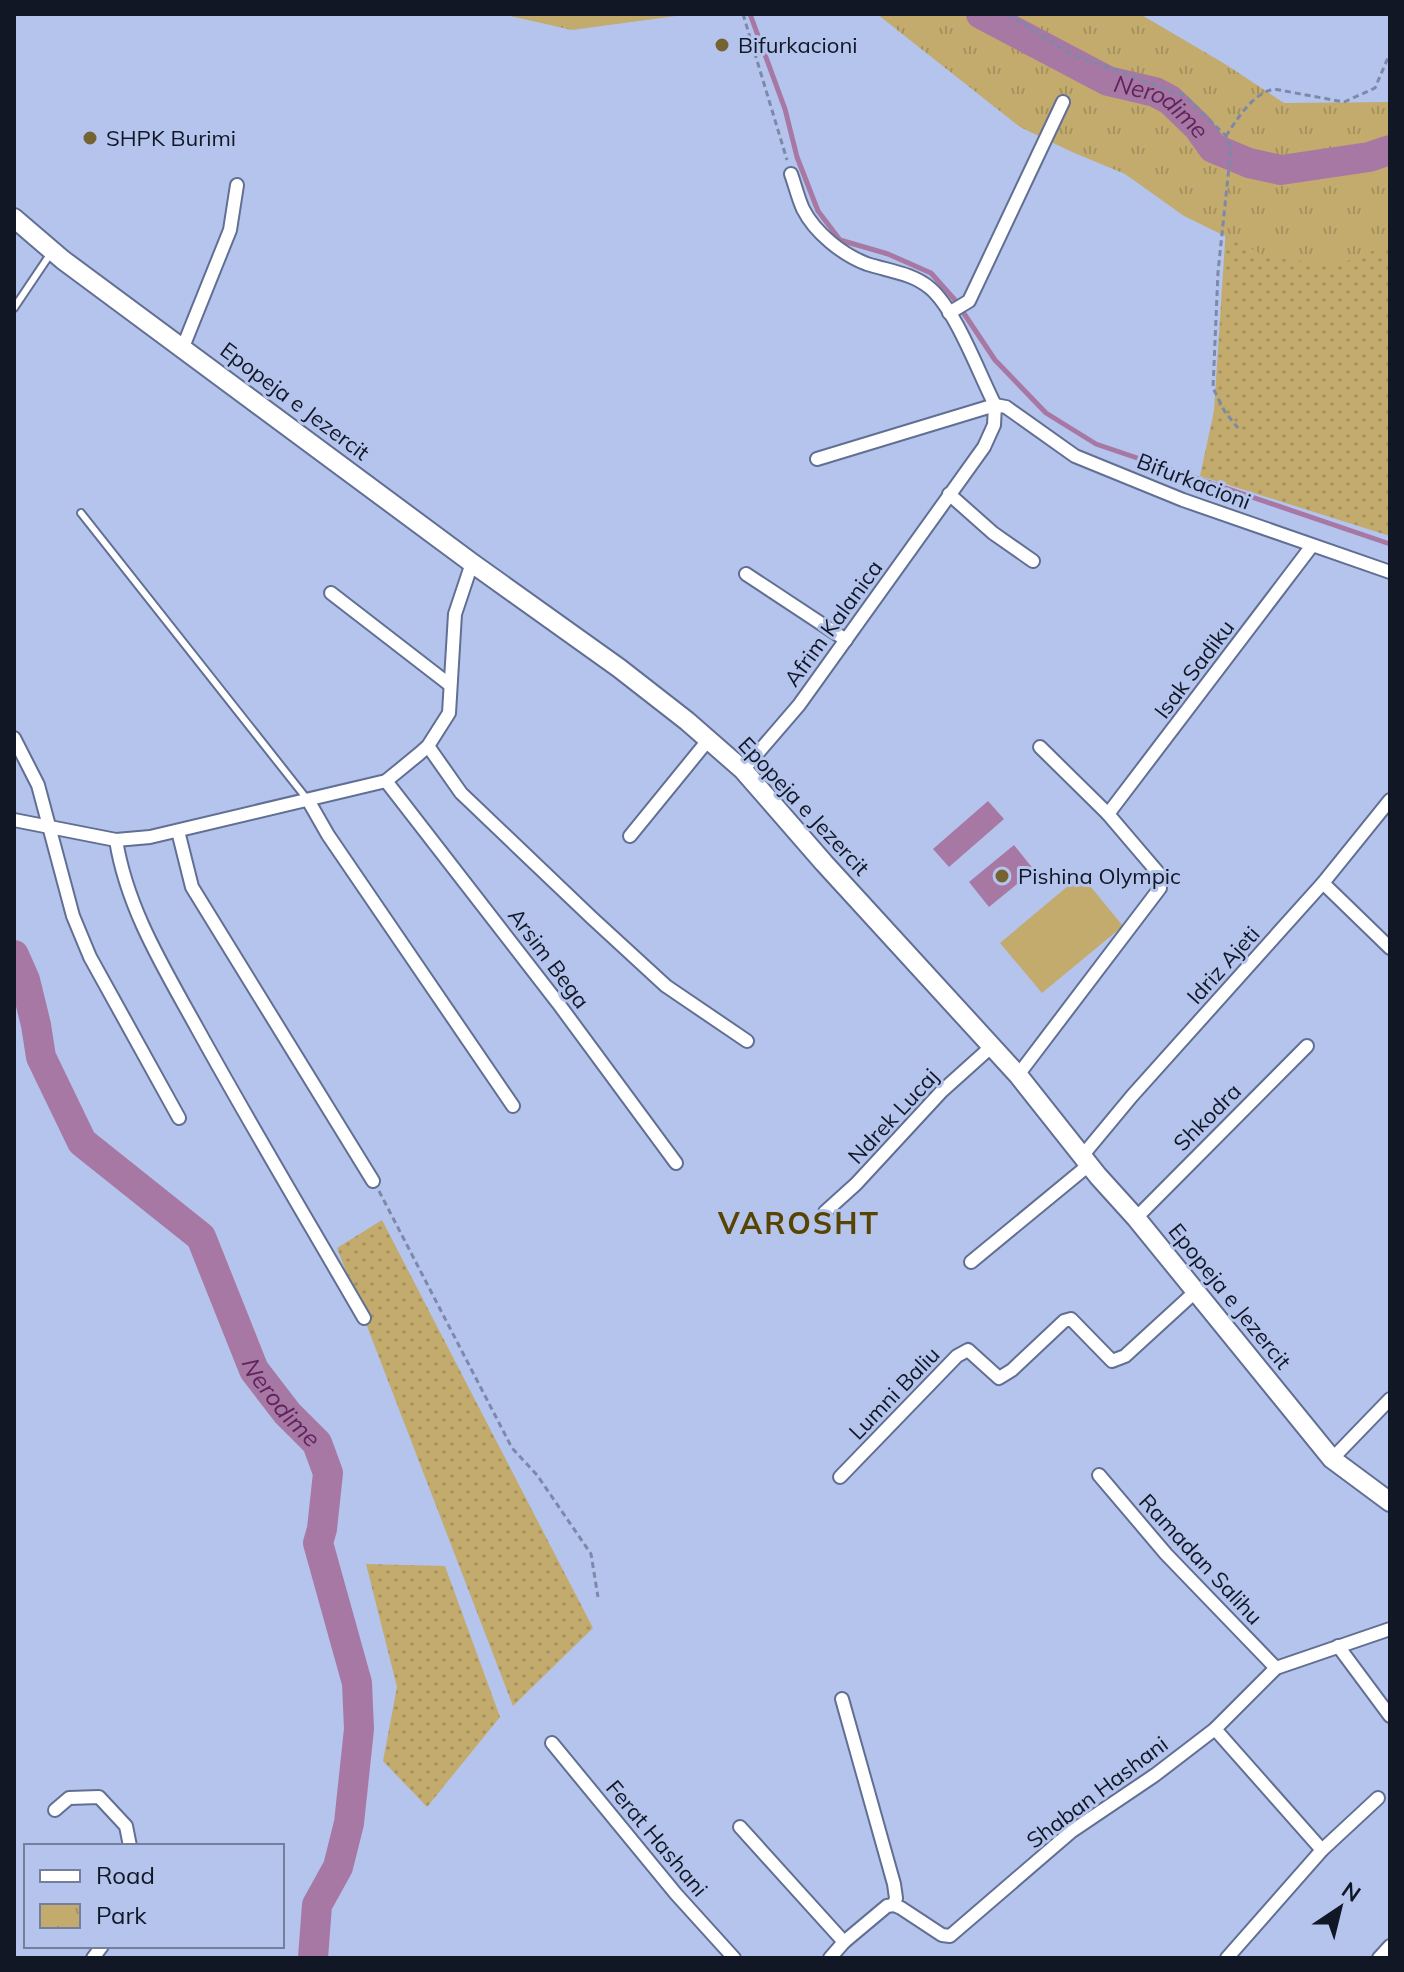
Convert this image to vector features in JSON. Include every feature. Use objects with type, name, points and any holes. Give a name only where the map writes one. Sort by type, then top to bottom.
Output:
[{"type":"main road","name":"Epopeja e Jezercit","points":[[14,218],[472,563],[619,668],[743,770],[1018,1075],[1332,1459],[1390,1502]]},
{"type":"street","points":[[953,311],[969,301],[1063,102]]},
{"type":"street","points":[[791,174],[803,210],[824,236],[855,258],[906,274],[929,287],[953,311],[995,405],[817,459]]},
{"type":"street","points":[[183,347],[230,230],[237,185]]},
{"type":"street","name":"Afrim Kalanica","points":[[743,770],[799,705],[984,447],[994,425],[995,405]]},
{"type":"street","name":"Bifurkacioni","points":[[995,405],[1006,407],[1075,456],[1183,500],[1390,572]]},
{"type":"street","points":[[949,494],[993,533],[1033,561]]},
{"type":"street","name":"Isak Sadiku","points":[[1108,814],[1311,547]]},
{"type":"street","points":[[14,820],[116,840],[178,831],[386,781],[428,746],[449,713],[455,614],[472,563]]},
{"type":"street","points":[[746,574],[846,640]]},
{"type":"street","points":[[331,593],[450,685]]},
{"type":"street","points":[[14,738],[38,785],[73,916],[90,957],[179,1118]]},
{"type":"street","points":[[630,836],[709,739]]},
{"type":"street","points":[[428,746],[461,793],[592,918],[666,986],[747,1041]]},
{"type":"street","points":[[1018,1075],[1160,888],[1160,875],[1108,814],[1040,747]]},
{"type":"street","name":"Arsim Bega","points":[[386,781],[558,1003],[676,1163]]},
{"type":"street","points":[[308,800],[328,835],[513,1106]]},
{"type":"street","name":"Idriz Ajeti","points":[[971,1262],[1086,1159],[1132,1096],[1323,883],[1390,800]]},
{"type":"street","points":[[178,831],[192,887],[373,1181]]},
{"type":"street","points":[[116,840],[120,864],[141,925],[216,1063],[364,1318]]},
{"type":"street","points":[[1323,883],[1390,948]]},
{"type":"street","name":"Shkodra","points":[[1136,1218],[1307,1046]]},
{"type":"street","name":"Ndrek Lucaj","points":[[825,1212],[856,1184],[942,1091],[991,1047]]},
{"type":"street","name":"Lumni Baliu","points":[[840,1477],[957,1356],[968,1350],[999,1378],[1012,1370],[1064,1321],[1071,1319],[1112,1361],[1125,1356],[1195,1292]]},
{"type":"street","points":[[1332,1459],[1390,1399]]},
{"type":"street","name":"Ramadan Salihu","points":[[1099,1475],[1166,1554],[1276,1668]]},
{"type":"street","name":"Shaban Hashani","points":[[894,1905],[942,1935],[950,1936],[1072,1831],[1155,1775],[1215,1729],[1276,1668],[1389,1632]]},
{"type":"street","points":[[1338,1646],[1390,1716]]},
{"type":"street","points":[[830,1958],[887,1906],[894,1905],[896,1898],[842,1699]]},
{"type":"street","points":[[1215,1729],[1322,1850]]},
{"type":"street","name":"Ferat Hashani","points":[[552,1743],[676,1894],[734,1958]]},
{"type":"street","points":[[55,1810],[69,1798],[99,1797],[126,1826],[130,1844]]},
{"type":"street","points":[[1227,1958],[1322,1850],[1378,1798]]},
{"type":"street","points":[[740,1827],[844,1942]]},
{"type":"street","points":[[1379,1958],[1390,1946]]},
{"type":"lane","points":[[14,308],[53,250]]},
{"type":"lane","points":[[81,513],[308,800]]},
{"type":"path","points":[[743,14],[791,174]]},
{"type":"path","points":[[1007,14],[1071,54],[1185,96],[1226,136],[1231,148],[1218,272],[1213,388],[1225,412],[1238,428]]},
{"type":"path","points":[[1226,136],[1246,108],[1264,91],[1274,89],[1344,102],[1375,88],[1390,53]]},
{"type":"path","points":[[373,1181],[512,1448],[537,1475],[591,1554],[598,1597]]},
{"type":"green space","points":[[501,14],[691,14],[572,30]]},
{"type":"green space","points":[[877,14],[1140,14],[1284,103],[1388,102],[1390,99],[1390,244],[1337,265],[1268,257],[1184,216],[1125,174],[1020,127]]},
{"type":"green space","points":[[1230,165],[1390,183],[1390,536],[1200,476],[1214,411]]},
{"type":"green space","points":[[1081,875],[1123,926],[1042,993],[1000,943]]},
{"type":"green space","points":[[382,1220],[593,1628],[513,1706],[337,1248]]},
{"type":"green space","points":[[366,1564],[445,1566],[500,1717],[427,1807],[383,1761],[397,1687]]},
{"type":"shaded area","points":[[988,801],[1004,819],[949,867],[933,849]]},
{"type":"shaded area","name":"Pishina Olympic","points":[[1014,845],[1034,870],[989,907],[969,882]]},
{"type":"waterway","points":[[750,14],[818,211],[840,240],[888,254],[931,273],[955,300],[995,360],[1046,413],[1096,444],[1390,544]]},
{"type":"waterway","name":"Nerodime","points":[[981,14],[1108,81],[1155,92],[1170,100],[1198,127],[1213,148],[1249,163],[1281,170],[1369,157],[1390,150]]},
{"type":"waterway","name":"Nerodime","points":[[14,955],[25,980],[41,1057],[82,1142],[201,1237],[254,1370],[287,1413],[317,1443],[328,1473],[318,1543],[357,1683],[359,1729],[349,1823],[338,1867],[317,1905],[313,1958]]},
{"type":"place","name":"Bifurkacioni","points":[[722,45]]},
{"type":"place","name":"SHPK Burimi","points":[[90,138]]},
{"type":"place","name":"Pishina Olympic","points":[[1002,876]]},
{"type":"district","name":"VAROSHT","points":[[799,1223]]}]
